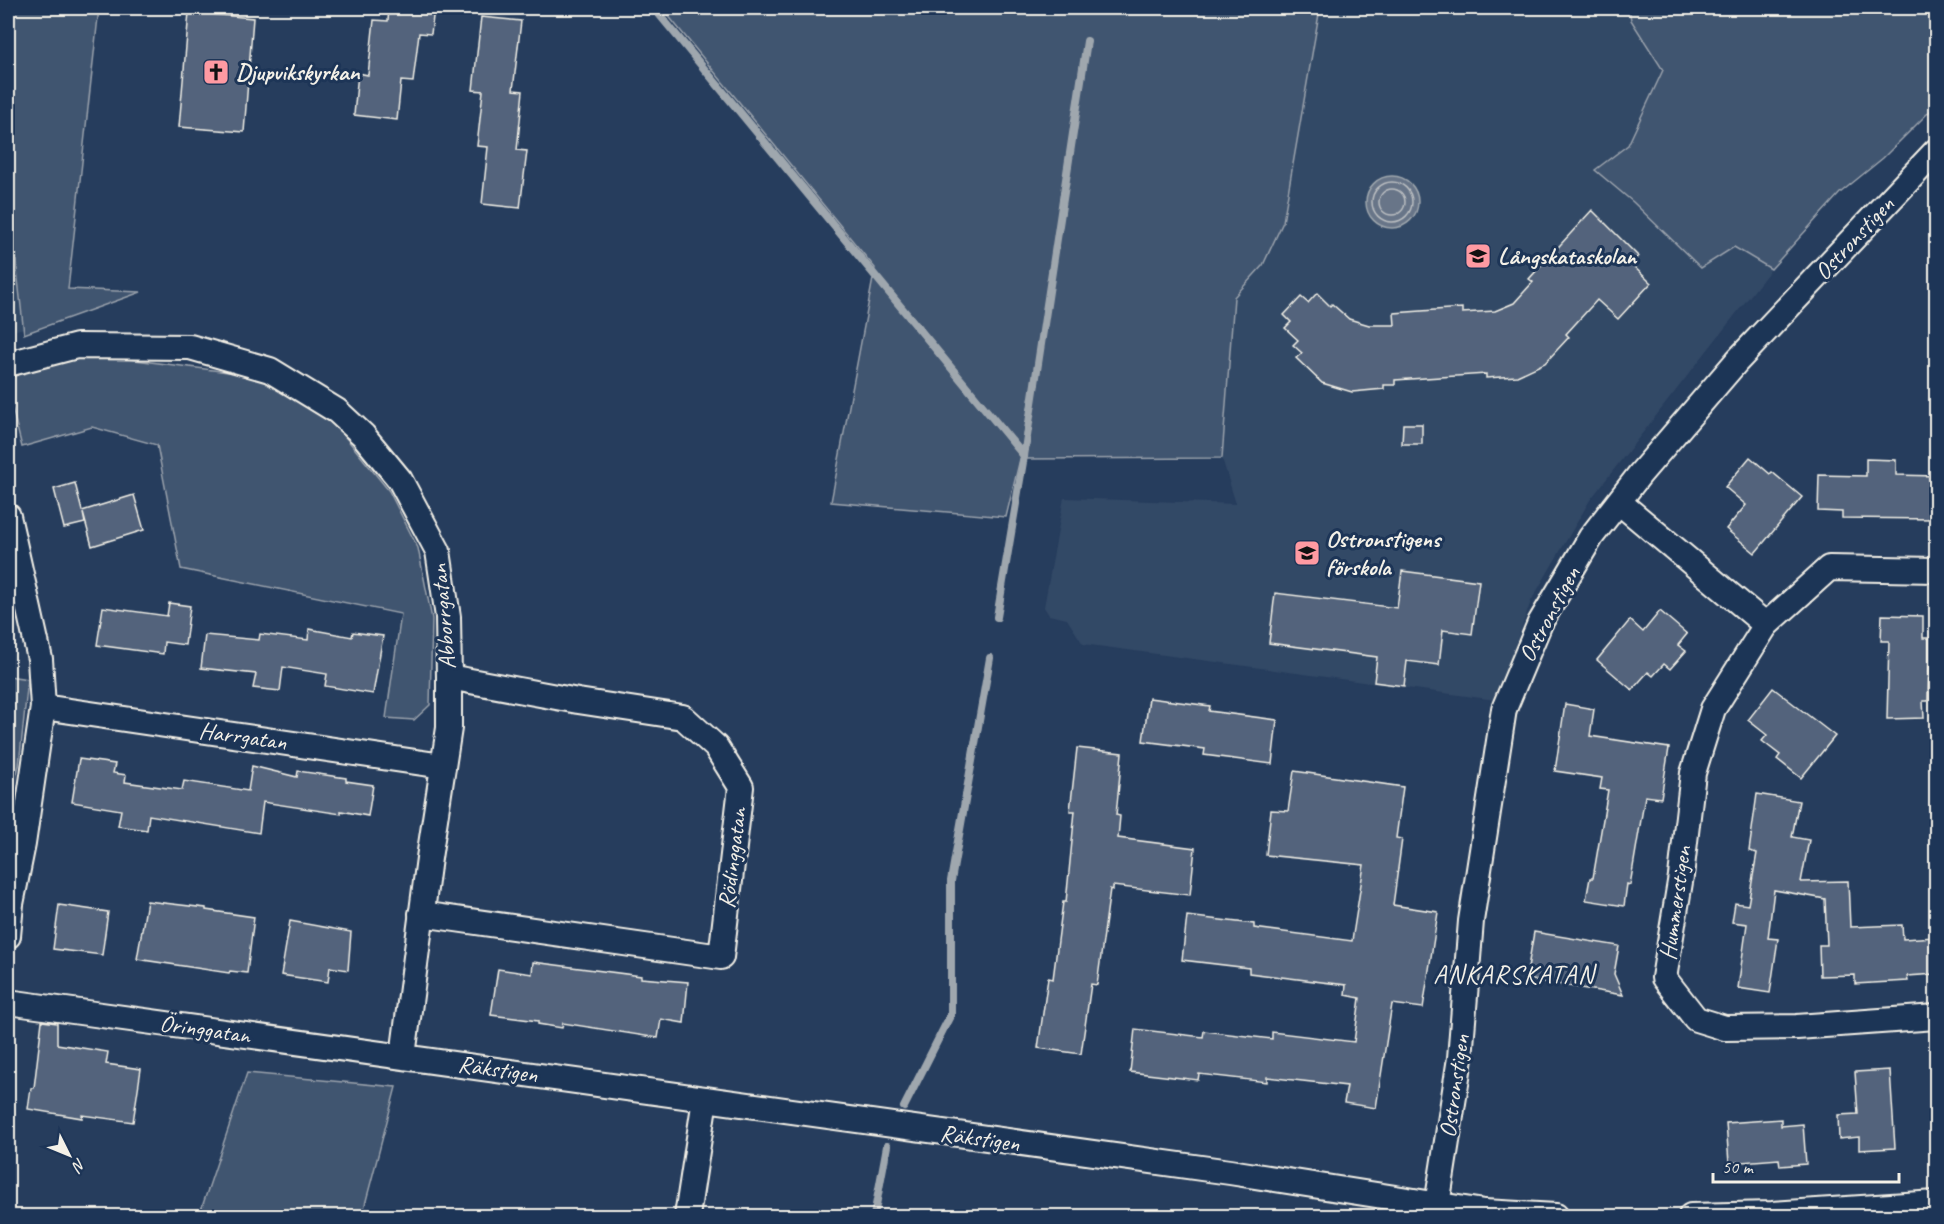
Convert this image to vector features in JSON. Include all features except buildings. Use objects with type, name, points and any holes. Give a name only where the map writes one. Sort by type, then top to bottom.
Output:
[{"type":"street","name":"Ostronstigen","points":[[1437,1205],[1460,1058],[1471,921],[1504,709],[1539,623],[1591,537],[1640,474],[1737,361],[1936,151]]},
{"type":"street","name":"Abborrgatan","points":[[8,364],[77,346],[190,347],[270,370],[337,411],[363,435],[400,480],[438,551],[448,617],[449,677],[449,728],[421,914],[403,1056]]},
{"type":"street","points":[[1619,502],[1766,626]]},
{"type":"street","points":[[8,516],[40,659],[43,707],[23,844],[11,904],[8,936]]},
{"type":"street","name":"Hummerstigen","points":[[1936,570],[1829,567],[1766,626],[1713,709],[1693,773],[1681,876],[1665,978],[1696,1018],[1725,1028],[1797,1027],[1936,1017]]},
{"type":"street","name":"Rödinggatan","points":[[421,914],[720,957],[741,787],[716,747],[683,717],[578,701],[449,677]]},
{"type":"street","name":"Harrgatan","points":[[43,707],[443,766]]},
{"type":"street","name":"Öringgatan","points":[[8,1002],[403,1056]]},
{"type":"street","name":"Räkstigen","points":[[403,1056],[1230,1172],[1485,1212],[1556,1216]]},
{"type":"street","points":[[687,1216],[705,1099]]},
{"type":"street","points":[[1691,1216],[1936,1203]]},
{"type":"shaded area","points":[[8,8],[99,8],[68,289],[141,292],[24,334],[8,188]]},
{"type":"shaded area","points":[[662,8],[1320,8],[1283,222],[1263,265],[1234,297],[1222,458],[1020,459],[1006,517],[831,502],[875,268]]},
{"type":"shaded area","name":"Långskataskolan","points":[[1320,8],[1629,8],[1631,20],[1663,70],[1628,145],[1595,170],[1633,202],[1734,247],[1771,269],[1590,500],[1531,601],[1496,700],[1083,644],[1067,619],[1049,615],[1044,607],[1064,498],[1236,504],[1222,458],[1234,296],[1263,265],[1283,222]]},
{"type":"shaded area","points":[[1629,8],[1936,8],[1936,105],[1883,158],[1840,193],[1771,269],[1734,247],[1701,268],[1633,202],[1595,170],[1628,145],[1663,70],[1631,20]]},
{"type":"shaded area","points":[[8,185],[24,328],[8,332]]},
{"type":"shaded area","points":[[70,355],[104,356],[259,376],[334,423],[389,491],[418,548],[432,619],[430,705],[414,720],[386,718],[401,614],[181,569],[157,445],[92,427],[22,447],[8,392],[8,375]]},
{"type":"shaded area","points":[[8,676],[28,679],[19,765],[8,808]]},
{"type":"shaded area","points":[[247,1073],[396,1087],[362,1216],[199,1216]]},
{"type":"water","points":[[1387,176],[1397,176],[1411,183],[1418,202],[1411,221],[1397,228],[1387,228],[1377,224],[1370,217],[1366,207],[1366,197],[1370,187],[1377,180]]},
{"type":"waterway","points":[[654,8],[1024,456]]},
{"type":"waterway","points":[[997,617],[1024,456],[1087,41]]},
{"type":"waterway","points":[[904,1107],[951,1014],[951,881],[990,658]]},
{"type":"waterway","points":[[874,1216],[887,1146]]},
{"type":"place","name":"Djupvikskyrkan","points":[[216,72]]},
{"type":"place","name":"Långskataskolan","points":[[1478,256]]},
{"type":"place","name":"Ostronstigens förskola","points":[[1307,553]]},
{"type":"district","name":"ANKARSKATAN","points":[[1514,974]]}]
